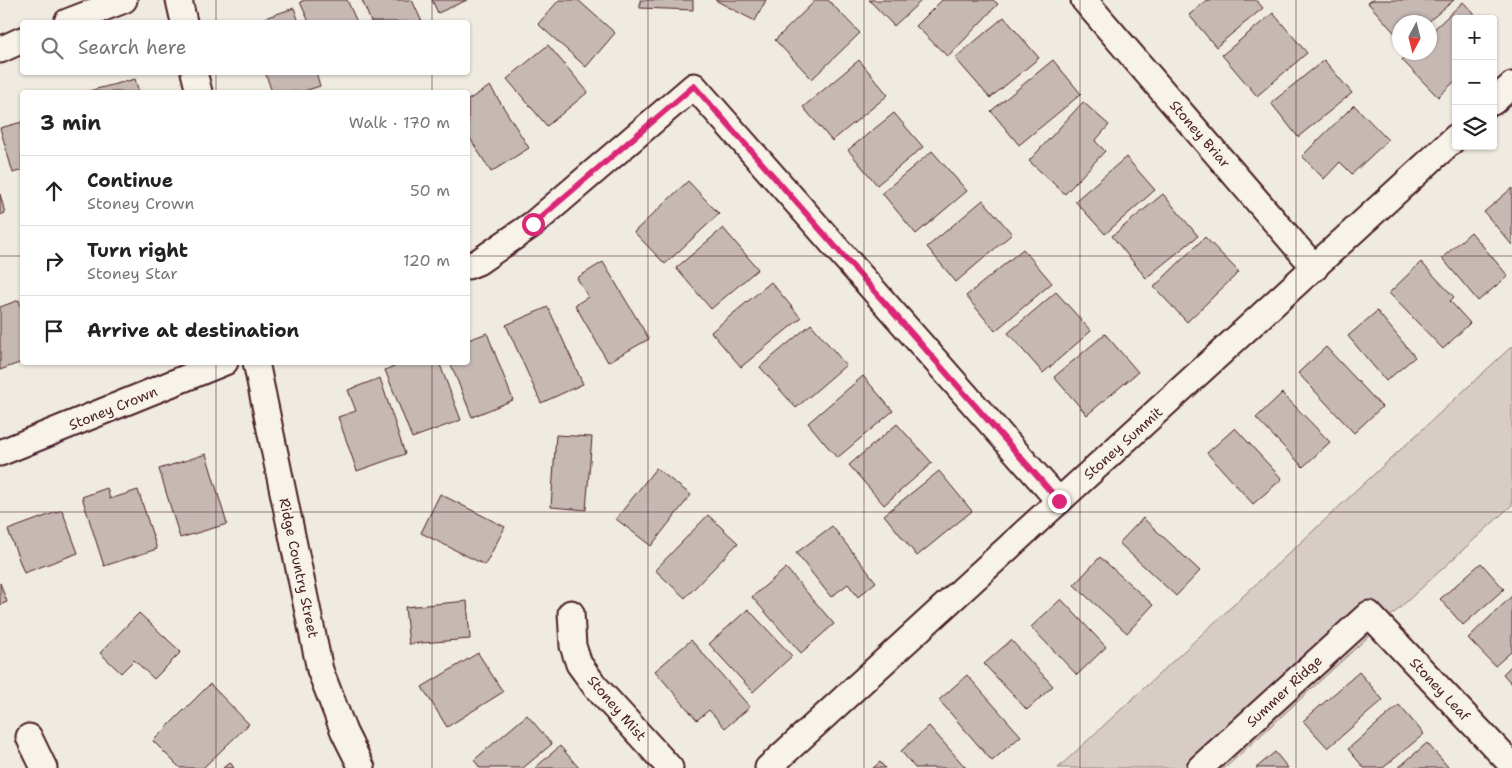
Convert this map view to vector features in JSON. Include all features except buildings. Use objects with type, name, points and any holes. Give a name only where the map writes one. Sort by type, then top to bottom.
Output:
[{"type":"street","points":[[72,20],[124,0]]},
{"type":"street","points":[[179,0],[184,20]]},
{"type":"street","name":"Stoney Briar","points":[[1084,0],[1315,268]]},
{"type":"street","points":[[0,50],[20,41]]},
{"type":"street","points":[[195,75],[198,90]]},
{"type":"street","points":[[1497,98],[1512,85]]},
{"type":"street","points":[[470,265],[478,262],[533,224],[694,86],[1059,501]]},
{"type":"street","name":"Stoney Summit","points":[[768,768],[1452,141]]},
{"type":"street","name":"Stoney Crown","points":[[0,453],[218,365]]},
{"type":"street","name":"Ridge Country Street","points":[[257,365],[320,670],[344,732],[362,768]]},
{"type":"street","name":"Stoney Mist","points":[[571,613],[573,646],[579,664],[595,686],[670,768]]},
{"type":"street","name":"Stoney Leaf","points":[[1368,614],[1512,765]]},
{"type":"street","name":"Summer Ridge","points":[[1200,768],[1368,614]]},
{"type":"street","points":[[29,737],[44,768]]},
{"type":"shaded area","points":[[1512,346],[1512,505],[1225,768],[1058,768]]},
{"type":"route","points":[[533,224],[694,86],[1059,501]]}]
